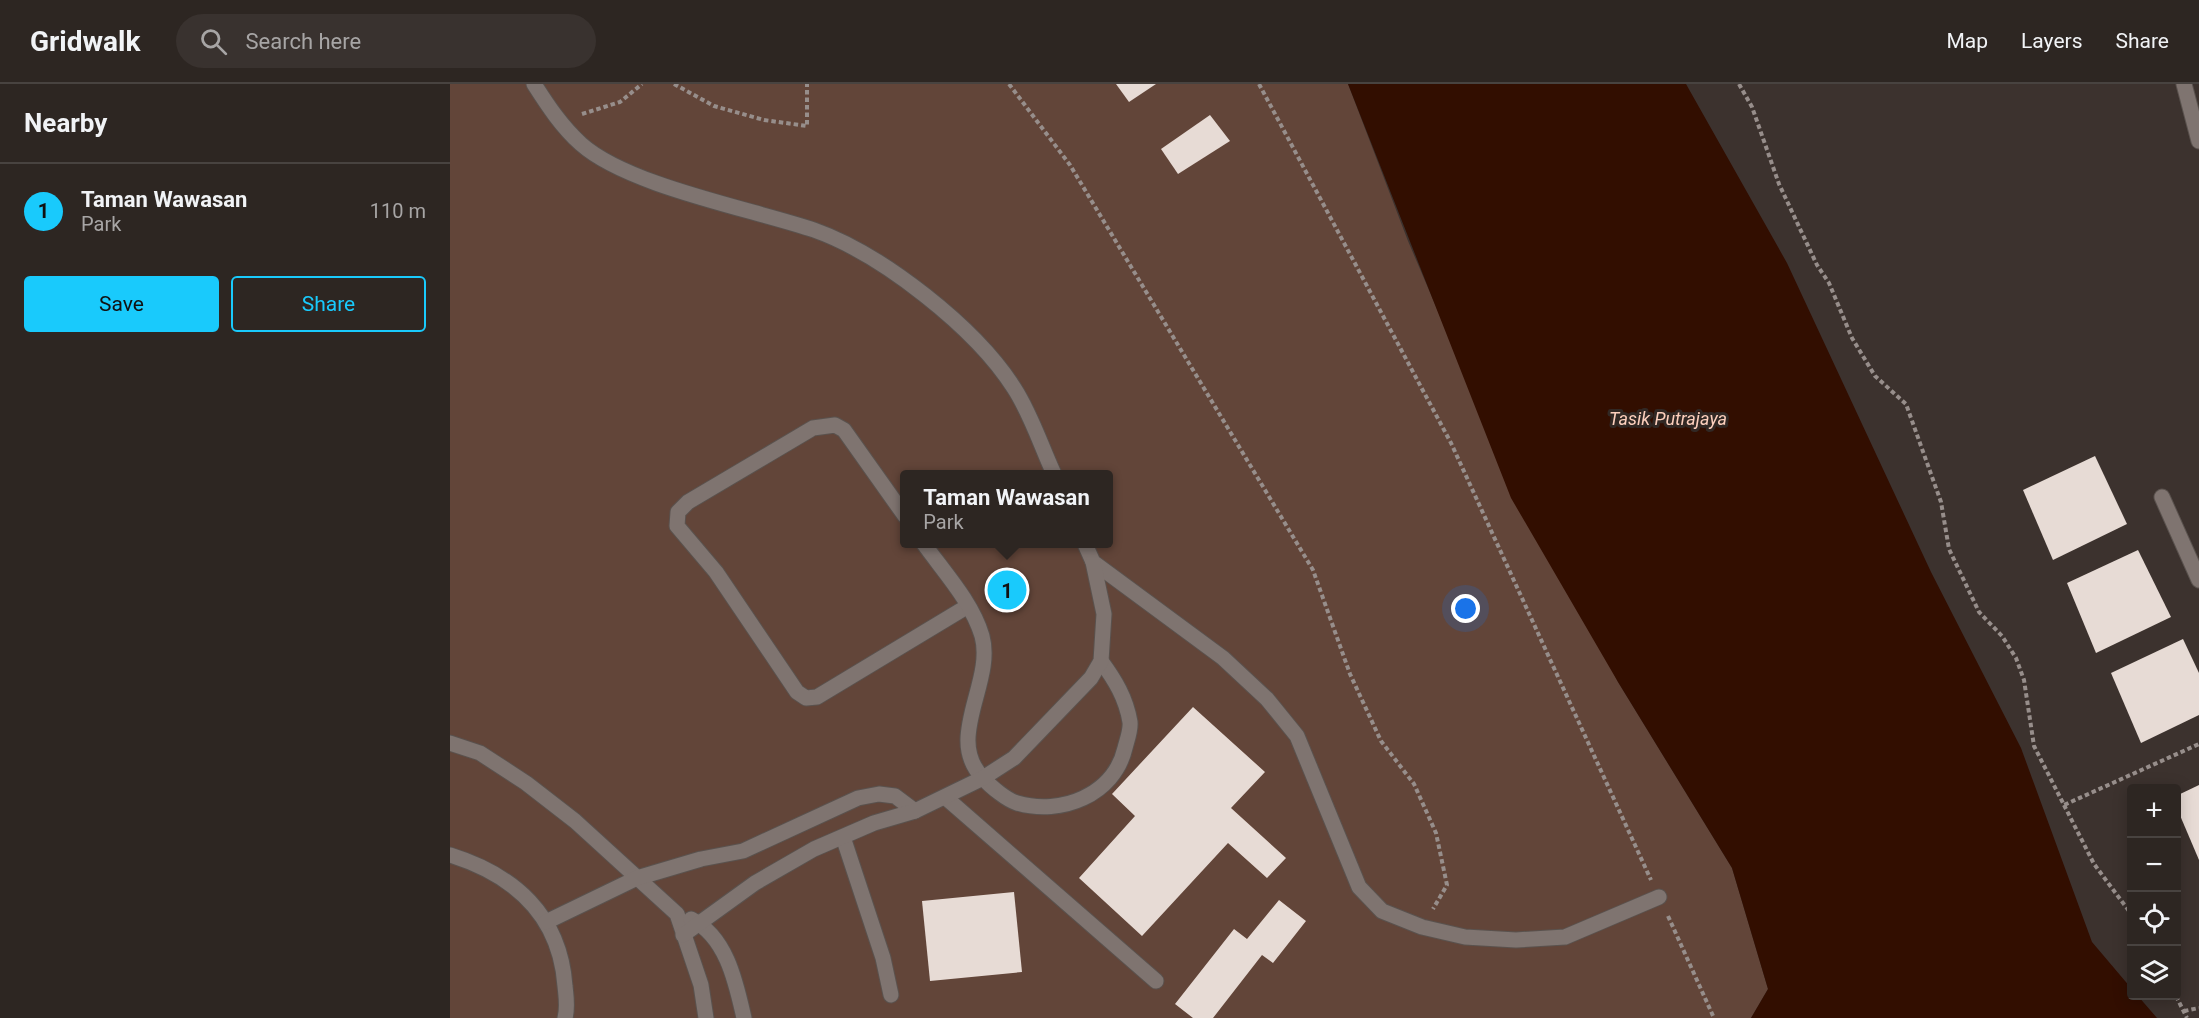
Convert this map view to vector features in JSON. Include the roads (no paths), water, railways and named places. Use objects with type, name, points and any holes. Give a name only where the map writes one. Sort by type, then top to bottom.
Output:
[{"type":"street","points":[[534,84],[558,121],[583,146],[620,168],[661,184],[816,231],[854,248],[906,281],[987,350],[1016,390],[1052,470]]},
{"type":"street","points":[[2184,84],[2199,141]]},
{"type":"street","points":[[900,509],[844,430],[835,425],[813,428],[688,502],[678,512],[677,526],[716,572],[797,692],[806,698],[817,697],[968,606]]},
{"type":"street","points":[[2162,497],[2199,580]]},
{"type":"street","points":[[927,548],[968,606],[982,636],[985,661],[968,731],[967,750],[983,778],[1016,802],[1056,808],[1094,794],[1121,764],[1131,724],[1119,685],[1101,661]]},
{"type":"street","points":[[683,935],[755,883],[814,849],[874,823],[915,811],[983,778],[1014,758],[1091,678],[1101,661],[1104,614],[1093,562],[1087,548]]},
{"type":"street","points":[[1093,562],[1222,658],[1267,699],[1297,736],[1359,887],[1382,911],[1422,927],[1466,937],[1516,940],[1565,937],[1659,897]]},
{"type":"street","points":[[450,743],[480,753],[526,783],[575,821],[677,914],[699,924],[711,937],[733,970],[744,1018]]},
{"type":"street","points":[[546,922],[638,878],[701,858],[743,851],[858,798],[879,794],[895,796],[915,811]]},
{"type":"street","points":[[945,797],[1156,981]]},
{"type":"street","points":[[843,837],[883,958],[891,995]]},
{"type":"street","points":[[450,855],[483,866],[519,889],[546,922],[563,965],[565,1018]]},
{"type":"street","points":[[677,914],[702,985],[706,1018]]},
{"type":"water","name":"Tasik Putrajaya","points":[[1348,84],[1686,84],[1787,263],[1931,572],[2021,748],[2092,942],[2127,983],[2127,1000],[2141,1000],[2157,1018],[1751,1018],[1768,989],[1732,868],[1618,682],[1511,498]]},
{"type":"place","name":"Taman Wawasan","points":[[1007,590]]}]
